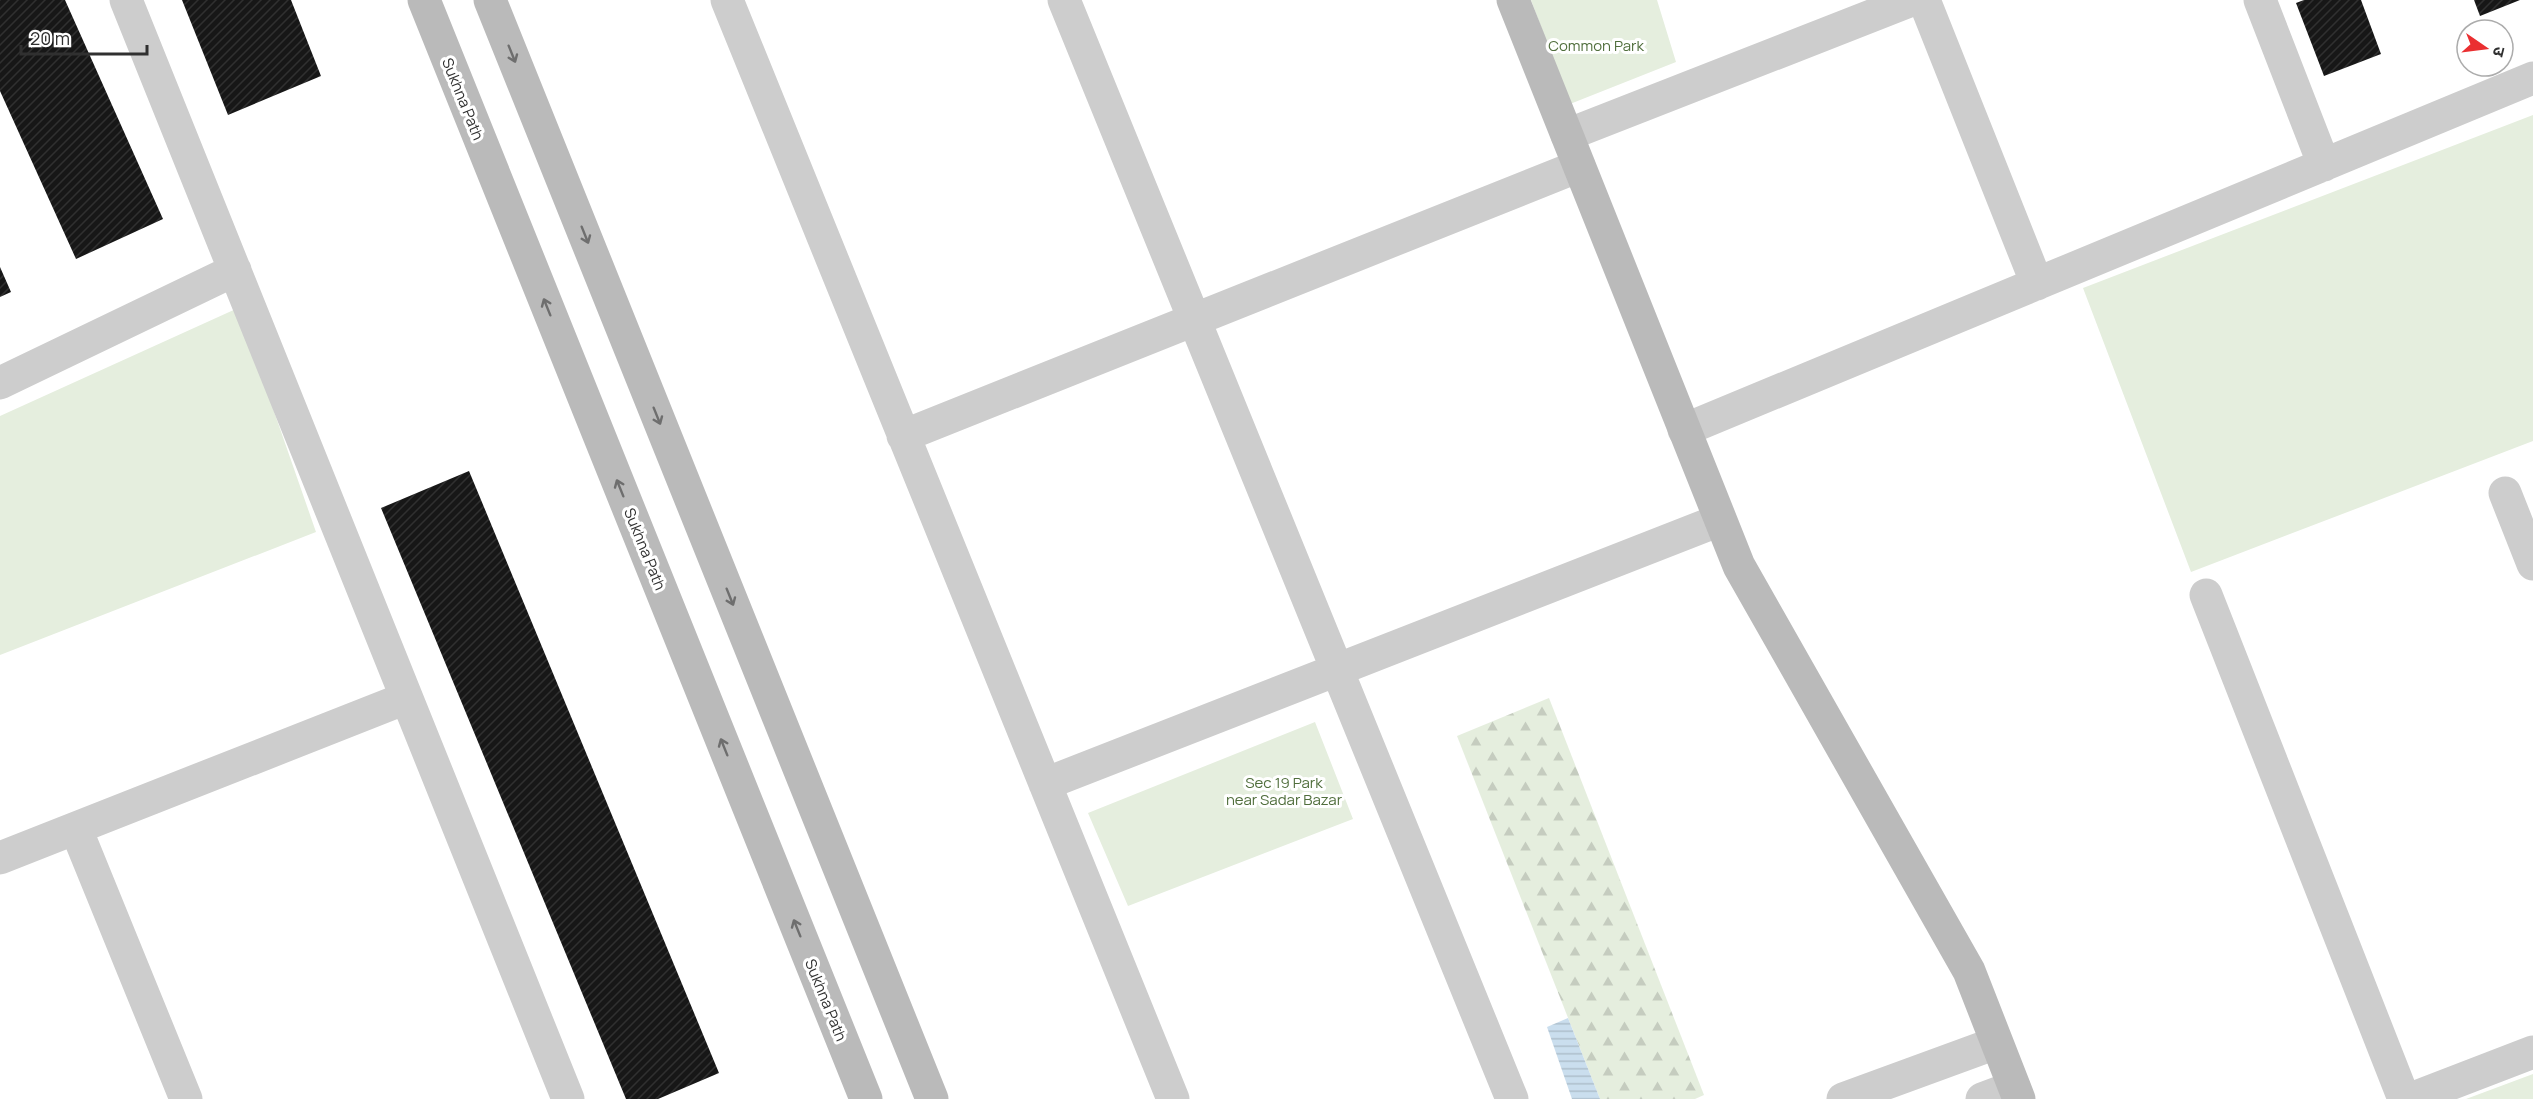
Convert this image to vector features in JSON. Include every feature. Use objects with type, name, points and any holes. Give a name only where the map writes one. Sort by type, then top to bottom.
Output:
[{"type":"main road","name":"Sukhna Path","points":[[424,0],[866,1099]]},
{"type":"main road","points":[[490,0],[932,1099]]},
{"type":"main road","points":[[1513,0],[1739,567],[1969,971],[2017,1093]]},
{"type":"street","points":[[126,0],[568,1099]]},
{"type":"street","points":[[728,0],[1173,1099]]},
{"type":"street","points":[[1064,0],[1512,1099]]},
{"type":"street","points":[[1567,135],[1912,0]]},
{"type":"street","points":[[1924,0],[2037,284]]},
{"type":"street","points":[[2260,0],[2324,165]]},
{"type":"street","points":[[1684,430],[2533,78]]},
{"type":"street","points":[[903,436],[1579,166]]},
{"type":"street","points":[[0,383],[235,270]]},
{"type":"street","points":[[2505,494],[2533,564]]},
{"type":"street","points":[[1045,784],[1720,520]]},
{"type":"street","points":[[2206,596],[2404,1099]]},
{"type":"street","points":[[0,858],[406,698]]},
{"type":"street","points":[[76,829],[186,1099]]},
{"type":"street","points":[[1843,1099],[1996,1043]]},
{"type":"street","points":[[2411,1099],[2533,1052]]},
{"type":"street","points":[[1982,1099],[2017,1093]]},
{"type":"green space","name":"Common Park","points":[[1531,0],[1657,0],[1676,62],[1570,104]]},
{"type":"green space","points":[[2533,115],[2533,441],[2191,572],[2083,288]]},
{"type":"green space","points":[[238,308],[316,532],[0,655],[0,416]]},
{"type":"green space","points":[[1549,698],[1704,1095],[1695,1099],[1600,1099],[1457,736]]},
{"type":"green space","name":"Sec 19 Park near Sadar Bazar","points":[[1315,722],[1353,819],[1128,906],[1088,813]]},
{"type":"green space","points":[[2533,1074],[2533,1099],[2466,1099]]},
{"type":"water","points":[[1568,1018],[1600,1099],[1572,1099],[1547,1027]]},
{"type":"building","points":[[0,0],[65,0],[163,219],[76,259],[0,91]]},
{"type":"building","points":[[182,0],[291,0],[321,76],[228,115]]},
{"type":"building","points":[[2304,0],[2361,0],[2381,54],[2324,76],[2296,3]]},
{"type":"building","points":[[2474,0],[2520,0],[2480,16]]},
{"type":"building","points":[[0,267],[11,292],[0,297]]},
{"type":"building","points":[[469,471],[719,1073],[658,1099],[626,1099],[381,508]]}]
